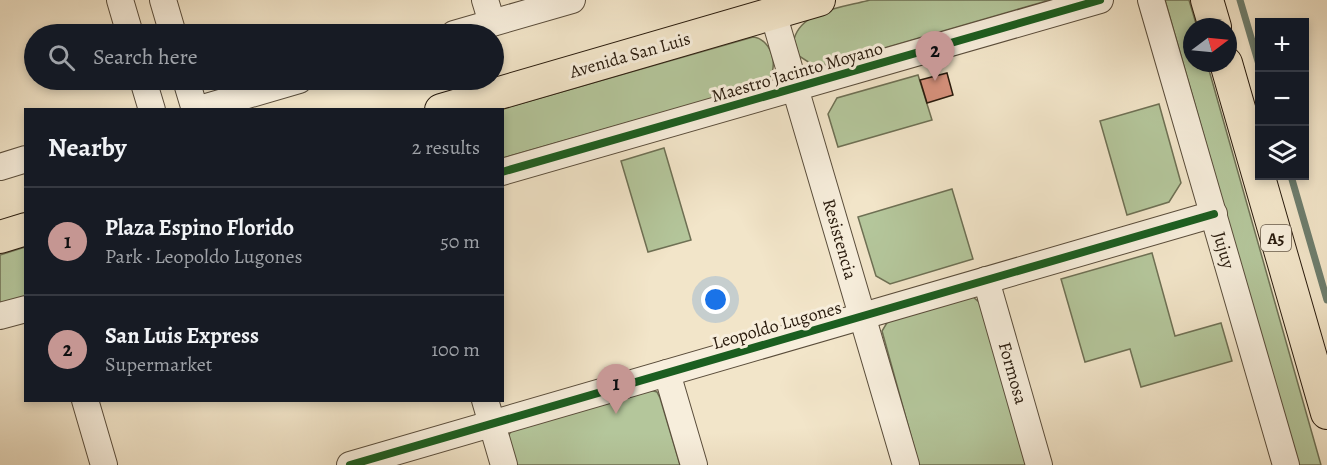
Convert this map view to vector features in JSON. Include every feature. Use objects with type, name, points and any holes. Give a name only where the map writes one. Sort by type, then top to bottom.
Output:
[{"type":"main road","name":"Avenida San Luis","points":[[448,108],[819,0]]},
{"type":"main road","points":[[1208,0],[1213,18]]},
{"type":"main road","name":"A5","points":[[1229,72],[1327,413]]},
{"type":"main road","points":[[0,237],[24,230]]},
{"type":"street","points":[[120,0],[127,24]]},
{"type":"street","points":[[163,0],[170,24]]},
{"type":"street","points":[[470,24],[489,12],[572,0]]},
{"type":"street","name":"Maestro Jacinto Moyano","points":[[504,171],[1100,0]]},
{"type":"street","name":"Jujuy","points":[[1151,0],[1286,465]]},
{"type":"street","name":"Resistencia","points":[[773,13],[906,465]]},
{"type":"street","points":[[146,90],[151,108]]},
{"type":"street","points":[[189,90],[194,108]]},
{"type":"street","points":[[202,108],[264,90]]},
{"type":"street","name":"Leopoldo Lugones","points":[[350,465],[488,412],[667,373],[1214,214]]},
{"type":"street","name":"Formosa","points":[[986,280],[1039,465]]},
{"type":"street","points":[[0,316],[24,310]]},
{"type":"street","points":[[667,373],[694,465]]},
{"type":"street","points":[[86,402],[104,465]]},
{"type":"street","points":[[488,412],[504,465]]},
{"type":"green space","points":[[870,0],[1050,0],[829,64],[813,65],[799,56],[794,39],[806,22],[826,11]]},
{"type":"green space","points":[[1165,0],[1189,0],[1194,18],[1183,18],[1183,63]]},
{"type":"green space","points":[[753,37],[766,44],[772,57],[772,72],[764,84],[504,158],[504,108]]},
{"type":"green space","points":[[1186,72],[1210,72],[1321,465],[1298,465]]},
{"type":"green space","points":[[918,75],[932,120],[838,147],[828,114],[837,98]]},
{"type":"green space","points":[[1159,104],[1181,183],[1169,202],[1127,215],[1100,121]]},
{"type":"green space","points":[[664,148],[691,240],[648,252],[621,161]]},
{"type":"green space","points":[[952,189],[973,259],[890,284],[876,276],[858,217]]},
{"type":"green space","points":[[24,247],[24,296],[0,304],[0,255]]},
{"type":"green space","points":[[1152,253],[1175,336],[1221,323],[1232,361],[1141,387],[1130,349],[1085,362],[1061,279]]},
{"type":"green space","points":[[973,297],[980,303],[1027,465],[919,465],[882,331],[888,321]]},
{"type":"green space","points":[[650,390],[657,392],[660,398],[680,465],[515,465],[508,436],[512,430]]},
{"type":"building","points":[[947,73],[953,95],[927,103],[920,80]]},
{"type":"waterway","points":[[1240,0],[1255,51]]},
{"type":"waterway","points":[[1292,180],[1327,300]]},
{"type":"cycle path","points":[[504,171],[1100,0]]},
{"type":"cycle path","points":[[350,465],[1214,214]]},
{"type":"place","name":"San Luis Express","points":[[935,81]]},
{"type":"place","name":"Plaza Espino Florido","points":[[616,414]]}]
